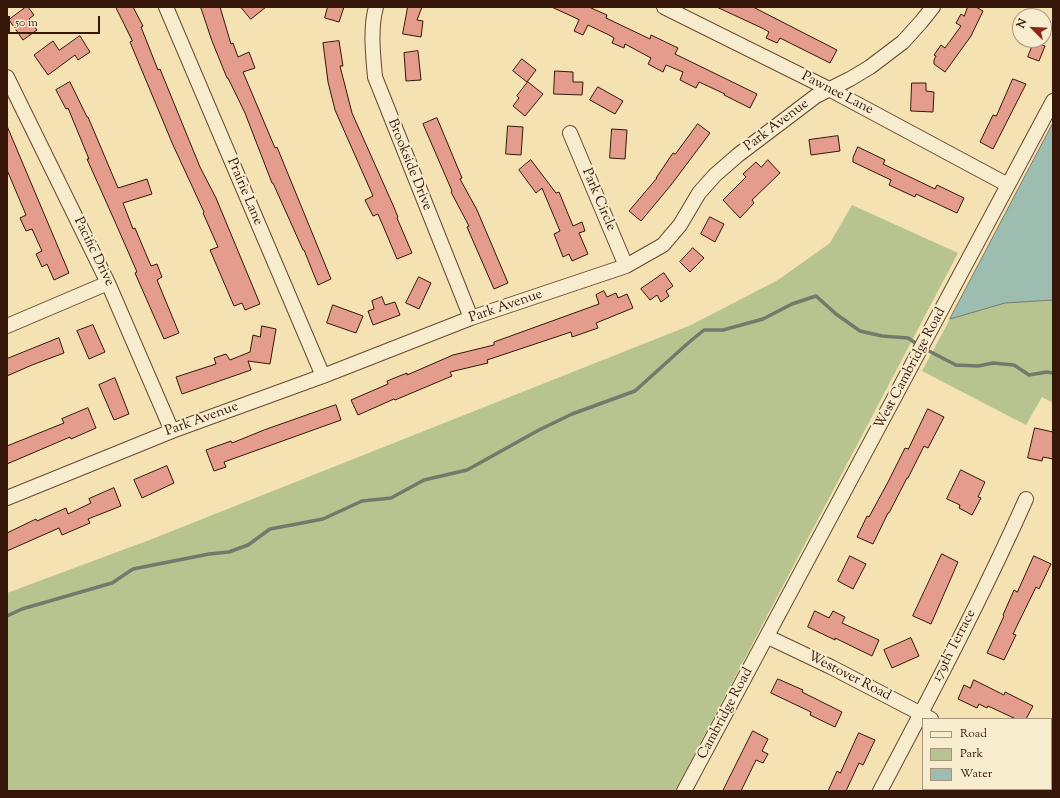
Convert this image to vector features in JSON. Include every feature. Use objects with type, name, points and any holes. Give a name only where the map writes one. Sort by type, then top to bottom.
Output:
[{"type":"street","name":"Prairie Lane","points":[[166,7],[323,376]]},
{"type":"street","name":"Brookside Drive","points":[[376,7],[373,48],[375,77],[471,318]]},
{"type":"street","name":"Pawnee Lane","points":[[664,7],[829,89],[1008,185]]},
{"type":"street","name":"Park Avenue","points":[[7,498],[172,431],[323,376],[471,318],[626,266],[664,245],[680,225],[699,194],[715,175],[738,155],[816,96],[870,67],[903,42],[933,7]]},
{"type":"street","name":"Pacific Drive","points":[[7,77],[108,283],[172,431]]},
{"type":"street","name":"West Cambridge Road","points":[[768,637],[1053,100]]},
{"type":"street","name":"Park Circle","points":[[570,133],[626,266]]},
{"type":"street","points":[[7,326],[108,283]]},
{"type":"street","name":"179th Terrace","points":[[926,716],[1026,499]]},
{"type":"street","name":"Westover Road","points":[[768,637],[831,667],[926,716]]},
{"type":"street","name":"Cambridge Road","points":[[684,791],[768,637]]},
{"type":"street","name":"179th Terrace","points":[[880,791],[922,723]]},
{"type":"green space","points":[[852,205],[958,253],[675,791],[7,791],[7,593],[152,539],[691,325],[778,280],[830,243]]},
{"type":"green space","points":[[1053,300],[1053,403],[1042,397],[1026,425],[922,371],[950,319],[1005,303]]},
{"type":"water","points":[[1053,123],[1053,300],[1005,303],[950,319]]},
{"type":"building","points":[[28,7],[34,15],[29,19],[37,30],[23,40],[9,20]]},
{"type":"building","points":[[116,7],[133,7],[143,26],[141,27],[158,70],[160,69],[200,167],[216,198],[260,304],[245,310],[242,303],[234,306],[210,250],[218,247],[203,213],[204,212],[173,145],[130,42],[132,41]]},
{"type":"building","points":[[201,7],[220,7],[231,44],[233,43],[238,57],[249,52],[255,68],[243,72],[275,148],[277,147],[331,279],[318,285],[304,250],[272,183],[245,113],[227,78],[212,41]]},
{"type":"building","points":[[241,7],[266,7],[251,19]]},
{"type":"building","points":[[328,7],[344,7],[339,22],[325,18]]},
{"type":"building","points":[[408,7],[422,7],[417,20],[423,21],[421,37],[403,34]]},
{"type":"building","points":[[552,7],[589,7],[607,15],[606,18],[650,39],[651,35],[678,48],[675,54],[757,94],[750,108],[699,82],[696,88],[680,80],[683,72],[666,65],[663,72],[648,64],[651,58],[625,44],[624,48],[612,43],[614,38],[588,25],[583,35],[574,31],[579,20]]},
{"type":"building","points":[[717,7],[753,7],[837,50],[830,63],[780,38],[777,43],[766,38],[769,32]]},
{"type":"building","points":[[968,7],[976,7],[983,11],[971,36],[945,72],[934,64],[936,56],[934,55],[941,45],[945,48],[961,26],[956,23],[961,14],[964,16]]},
{"type":"building","points":[[80,36],[90,52],[78,60],[75,55],[48,75],[34,55],[53,41],[59,50]]},
{"type":"building","points":[[339,41],[343,66],[340,66],[352,113],[393,205],[412,253],[397,259],[378,214],[373,216],[365,200],[373,196],[335,110],[328,82],[323,43]]},
{"type":"building","points":[[1032,48],[1044,48],[1039,61],[1028,57]]},
{"type":"building","points":[[418,51],[421,80],[406,81],[404,53]]},
{"type":"building","points":[[522,59],[536,70],[527,82],[513,71]]},
{"type":"building","points":[[555,71],[573,72],[573,82],[583,82],[582,95],[554,94]]},
{"type":"building","points":[[1013,79],[1026,84],[993,149],[980,142],[993,115],[996,116]]},
{"type":"building","points":[[70,82],[88,117],[118,188],[147,179],[152,194],[123,203],[133,229],[135,228],[151,266],[157,264],[162,277],[157,280],[179,333],[164,339],[135,273],[137,272],[87,159],[89,159],[68,108],[66,109],[56,90]]},
{"type":"building","points":[[528,82],[543,94],[525,116],[513,106],[519,98],[517,96]]},
{"type":"building","points":[[912,83],[926,83],[926,91],[934,92],[933,112],[911,111]]},
{"type":"building","points":[[598,87],[623,101],[615,114],[590,100]]},
{"type":"building","points":[[437,118],[462,178],[460,179],[477,210],[508,283],[494,289],[467,227],[469,226],[451,192],[452,191],[423,124]]},
{"type":"building","points":[[698,124],[710,133],[671,185],[641,221],[629,211],[657,178],[673,153],[675,154]]},
{"type":"building","points":[[7,126],[69,273],[54,280],[47,264],[42,267],[36,254],[42,251],[32,229],[26,231],[20,218],[26,215],[7,170]]},
{"type":"building","points":[[508,126],[523,127],[521,155],[506,154]]},
{"type":"building","points":[[612,129],[627,130],[625,159],[610,158]]},
{"type":"building","points":[[838,136],[840,151],[811,155],[809,140]]},
{"type":"building","points":[[858,147],[885,160],[883,164],[935,189],[937,185],[964,198],[957,213],[916,194],[915,197],[889,185],[891,180],[853,162],[853,158]]},
{"type":"building","points":[[531,160],[556,193],[559,192],[573,226],[582,222],[585,231],[579,233],[588,254],[572,261],[569,254],[563,257],[554,234],[560,231],[542,188],[536,193],[519,170]]},
{"type":"building","points":[[768,160],[780,173],[752,200],[754,203],[740,218],[723,200],[746,177],[743,174],[756,162],[761,167]]},
{"type":"building","points":[[710,217],[724,224],[715,242],[701,234]]},
{"type":"building","points":[[693,248],[704,258],[690,272],[680,262]]},
{"type":"building","points":[[664,273],[673,286],[666,291],[669,296],[661,302],[657,295],[650,300],[641,289]]},
{"type":"building","points":[[419,277],[431,283],[419,309],[406,303]]},
{"type":"building","points":[[604,291],[607,297],[616,293],[618,298],[627,294],[633,308],[596,323],[598,328],[572,337],[571,332],[487,360],[488,363],[450,372],[452,376],[358,415],[351,400],[388,384],[387,381],[407,373],[407,375],[453,355],[494,345],[494,342],[599,304],[596,295]]},
{"type":"building","points":[[382,297],[385,305],[395,302],[400,315],[373,325],[368,311],[374,309],[372,301]]},
{"type":"building","points":[[333,305],[363,316],[356,333],[327,323]]},
{"type":"building","points":[[93,325],[105,352],[89,359],[77,331]]},
{"type":"building","points":[[262,326],[276,329],[270,364],[248,361],[251,370],[182,394],[176,377],[216,364],[214,358],[226,354],[230,360],[250,352],[253,335],[260,337]]},
{"type":"building","points":[[59,338],[64,353],[7,376],[7,359]]},
{"type":"building","points":[[115,378],[129,414],[114,420],[99,385]]},
{"type":"building","points":[[336,405],[341,420],[224,462],[226,467],[214,471],[206,450],[231,441],[232,443],[264,430]]},
{"type":"building","points":[[88,408],[96,428],[71,439],[70,437],[7,464],[7,446],[64,423],[62,419]]},
{"type":"building","points":[[928,409],[944,417],[928,448],[924,446],[873,544],[857,537],[905,448],[908,449]]},
{"type":"building","points":[[1035,428],[1053,432],[1053,459],[1043,457],[1042,461],[1028,458]]},
{"type":"building","points":[[167,466],[174,483],[142,498],[134,480]]},
{"type":"building","points":[[961,470],[985,482],[978,497],[981,498],[972,515],[959,508],[960,505],[947,499]]},
{"type":"building","points":[[114,488],[121,506],[88,519],[90,523],[62,535],[59,528],[7,551],[7,533],[36,519],[37,521],[66,508],[68,514],[91,503],[89,499]]},
{"type":"building","points":[[942,554],[958,562],[931,624],[913,616]]},
{"type":"building","points":[[850,556],[866,564],[853,589],[838,581]]},
{"type":"building","points":[[1034,556],[1051,564],[1039,589],[1036,587],[1013,634],[1016,635],[1004,660],[987,653],[1014,590],[1017,592]]},
{"type":"building","points":[[815,611],[829,618],[833,611],[845,617],[842,623],[879,640],[872,656],[808,627]]},
{"type":"building","points":[[911,638],[919,656],[892,668],[884,650]]},
{"type":"building","points":[[778,679],[803,690],[802,692],[842,712],[835,727],[810,715],[811,712],[771,693]]},
{"type":"building","points":[[974,680],[1004,695],[1005,692],[1033,706],[1027,718],[1014,718],[988,706],[987,708],[979,704],[977,708],[958,699],[964,685],[970,688]]},
{"type":"building","points":[[753,731],[768,739],[762,751],[768,754],[763,763],[756,760],[741,791],[723,791]]},
{"type":"building","points":[[859,733],[875,740],[863,765],[859,763],[846,791],[828,791],[837,771],[840,773]]},
{"type":"waterway","points":[[7,616],[22,609],[112,583],[133,569],[209,554],[229,552],[248,545],[270,529],[323,519],[362,501],[391,498],[424,480],[467,470],[539,430],[572,414],[635,391],[704,330],[723,330],[763,319],[792,304],[816,296],[836,314],[860,331],[882,336],[908,338],[920,346]]},
{"type":"waterway","points":[[925,349],[956,365],[978,366],[993,363],[1014,365],[1029,375],[1047,372],[1053,373]]}]
